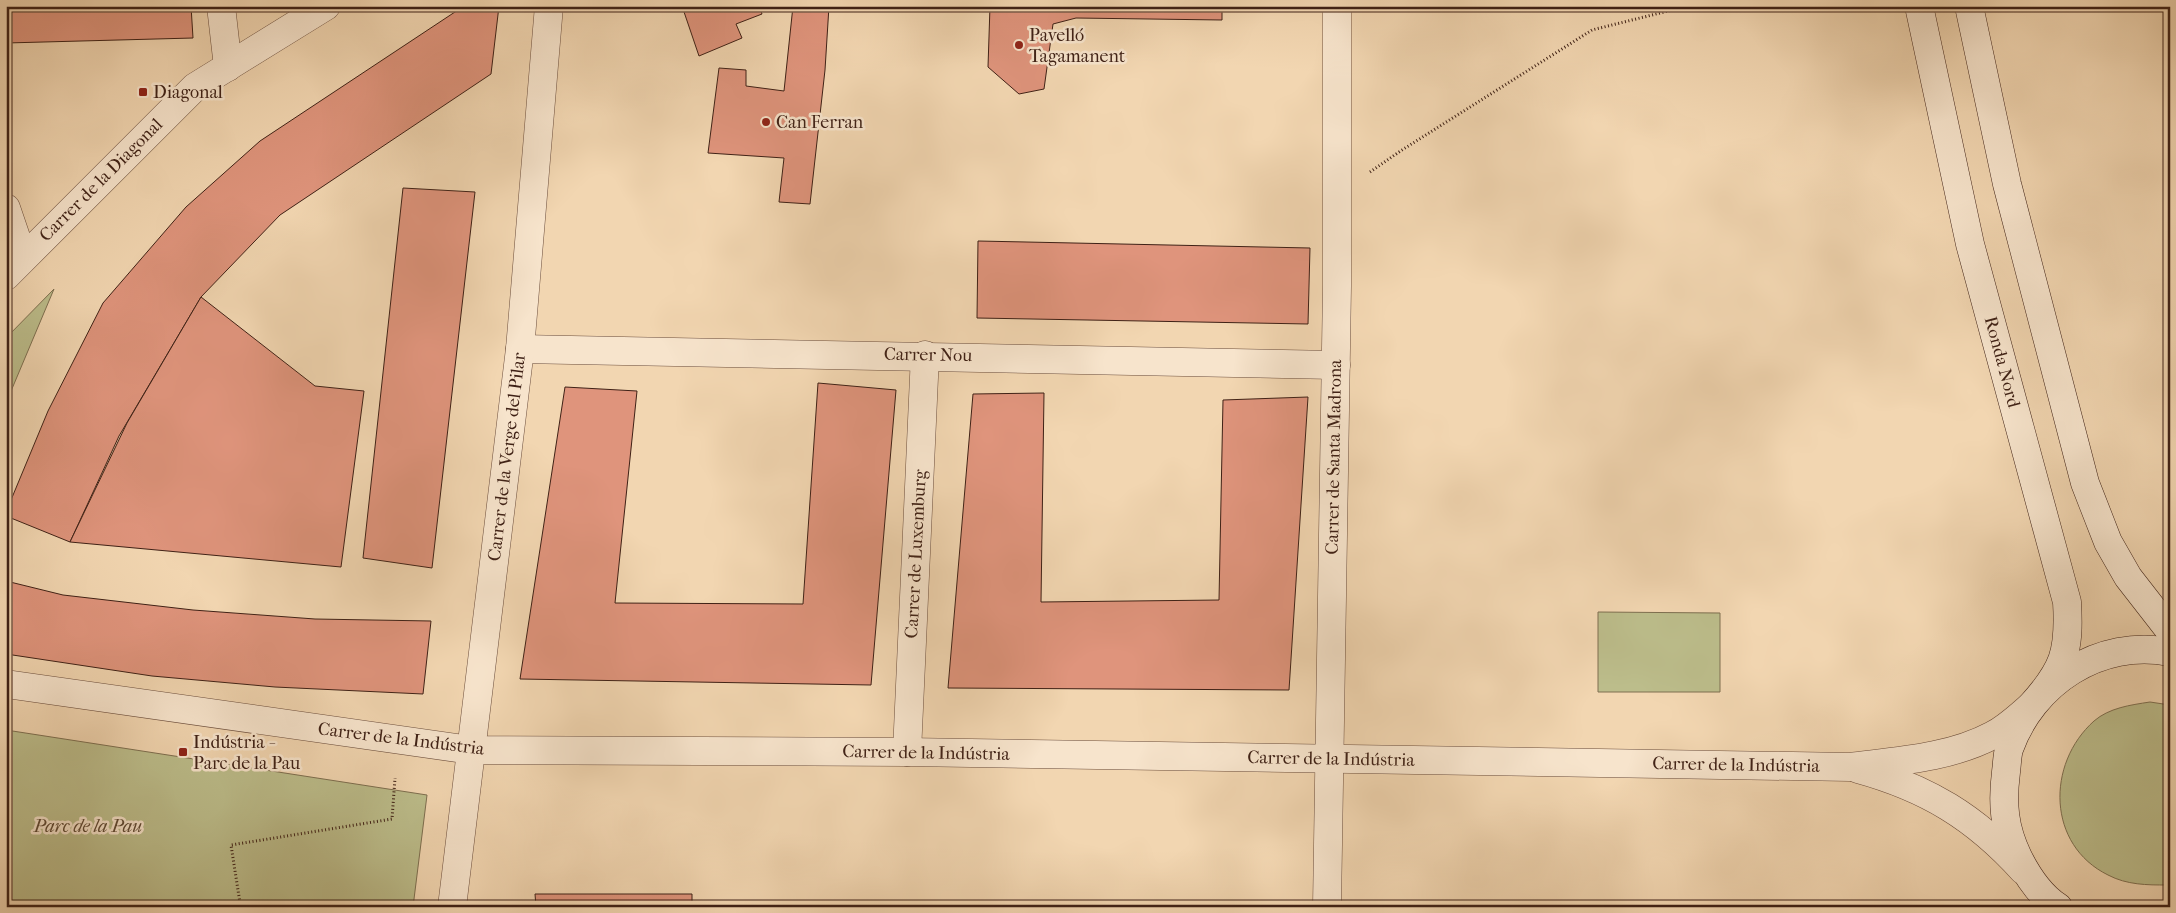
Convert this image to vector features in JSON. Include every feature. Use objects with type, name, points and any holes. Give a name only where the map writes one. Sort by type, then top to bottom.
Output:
[{"type":"street","points":[[221,6],[228,67]]},
{"type":"street","name":"Carrer de la Diagonal","points":[[15,267],[195,87],[326,6]]},
{"type":"street","name":"Carrer de la Verge del Pilar","points":[[452,907],[520,349],[549,6]]},
{"type":"street","name":"Carrer de Santa Madrona","points":[[1327,907],[1336,365],[1337,6]]},
{"type":"street","name":"Ronda Nord","points":[[1919,6],[1970,244],[2067,602],[2069,631],[2064,656],[2057,675],[2030,707]]},
{"type":"street","points":[[1969,6],[2007,184],[2085,483],[2108,542],[2128,577],[2170,630]]},
{"type":"street","points":[[6,208],[15,267]]},
{"type":"street","name":"Carrer Nou","points":[[520,349],[925,355],[1336,365]]},
{"type":"street","name":"Carrer de Luxemburg","points":[[907,752],[925,355]]},
{"type":"street","points":[[1850,767],[1936,754],[1993,736],[2012,723],[2065,674],[2105,654],[2150,648],[2170,652]]},
{"type":"street","name":"Carrer de la Indústria","points":[[6,684],[471,750],[907,752],[1850,767]]},
{"type":"street","points":[[2026,873],[2009,837],[2003,798],[2009,750],[2030,707]]},
{"type":"street","points":[[1850,767],[1878,774],[1903,784],[1954,809],[1977,825],[2003,848],[2058,907]]},
{"type":"path","points":[[1337,195],[1402,150],[1592,30],[1676,9],[1679,6]]},
{"type":"path","points":[[217,907],[240,905],[231,845],[392,819],[395,778]]},
{"type":"green space","points":[[54,289],[6,403],[6,338]]},
{"type":"green space","points":[[1598,612],[1720,613],[1720,692],[1598,692]]},
{"type":"green space","points":[[2150,702],[2170,705],[2170,884],[2167,885],[2122,881],[2108,875],[2088,862],[2073,844],[2064,824],[2060,803],[2061,781],[2067,759],[2078,739],[2094,721],[2113,710]]},
{"type":"green space","name":"Parc de la Pau","points":[[6,730],[427,795],[413,907],[6,907]]},
{"type":"building","points":[[6,6],[191,6],[193,38],[6,43]]},
{"type":"building","points":[[464,6],[499,6],[491,74],[280,215],[201,297],[119,436],[70,542],[6,516],[48,411],[103,303],[186,207],[260,141]]},
{"type":"building","points":[[682,6],[759,6],[762,14],[736,24],[742,38],[699,56]]},
{"type":"building","name":"Can Ferran","points":[[793,6],[829,6],[825,70],[810,204],[779,202],[784,158],[708,153],[719,68],[746,70],[746,86],[784,91]]},
{"type":"building","name":"Pavelló Tagamanent","points":[[990,6],[1222,6],[1222,20],[1076,18],[1053,24],[1044,89],[1019,94],[988,67]]},
{"type":"building","points":[[403,188],[475,192],[432,568],[363,558]]},
{"type":"building","points":[[978,241],[1310,248],[1308,324],[977,318]]},
{"type":"building","points":[[201,297],[315,386],[364,391],[341,567],[70,542],[127,423]]},
{"type":"building","points":[[818,383],[896,390],[871,685],[520,679],[565,387],[637,391],[615,603],[803,604]]},
{"type":"building","points":[[1044,393],[1041,602],[1219,600],[1223,400],[1308,397],[1289,690],[948,688],[973,394]]},
{"type":"building","points":[[6,581],[63,595],[193,610],[315,619],[431,621],[423,694],[275,687],[152,676],[6,654]]},
{"type":"building","points":[[535,894],[692,894],[692,907],[536,907]]},
{"type":"place","name":"Pavelló Tagamanent","points":[[1019,45]]},
{"type":"place","name":"Diagonal","points":[[143,92]]},
{"type":"place","name":"Can Ferran","points":[[766,122]]},
{"type":"place","name":"Indústria - Parc de la Pau","points":[[183,752]]}]
